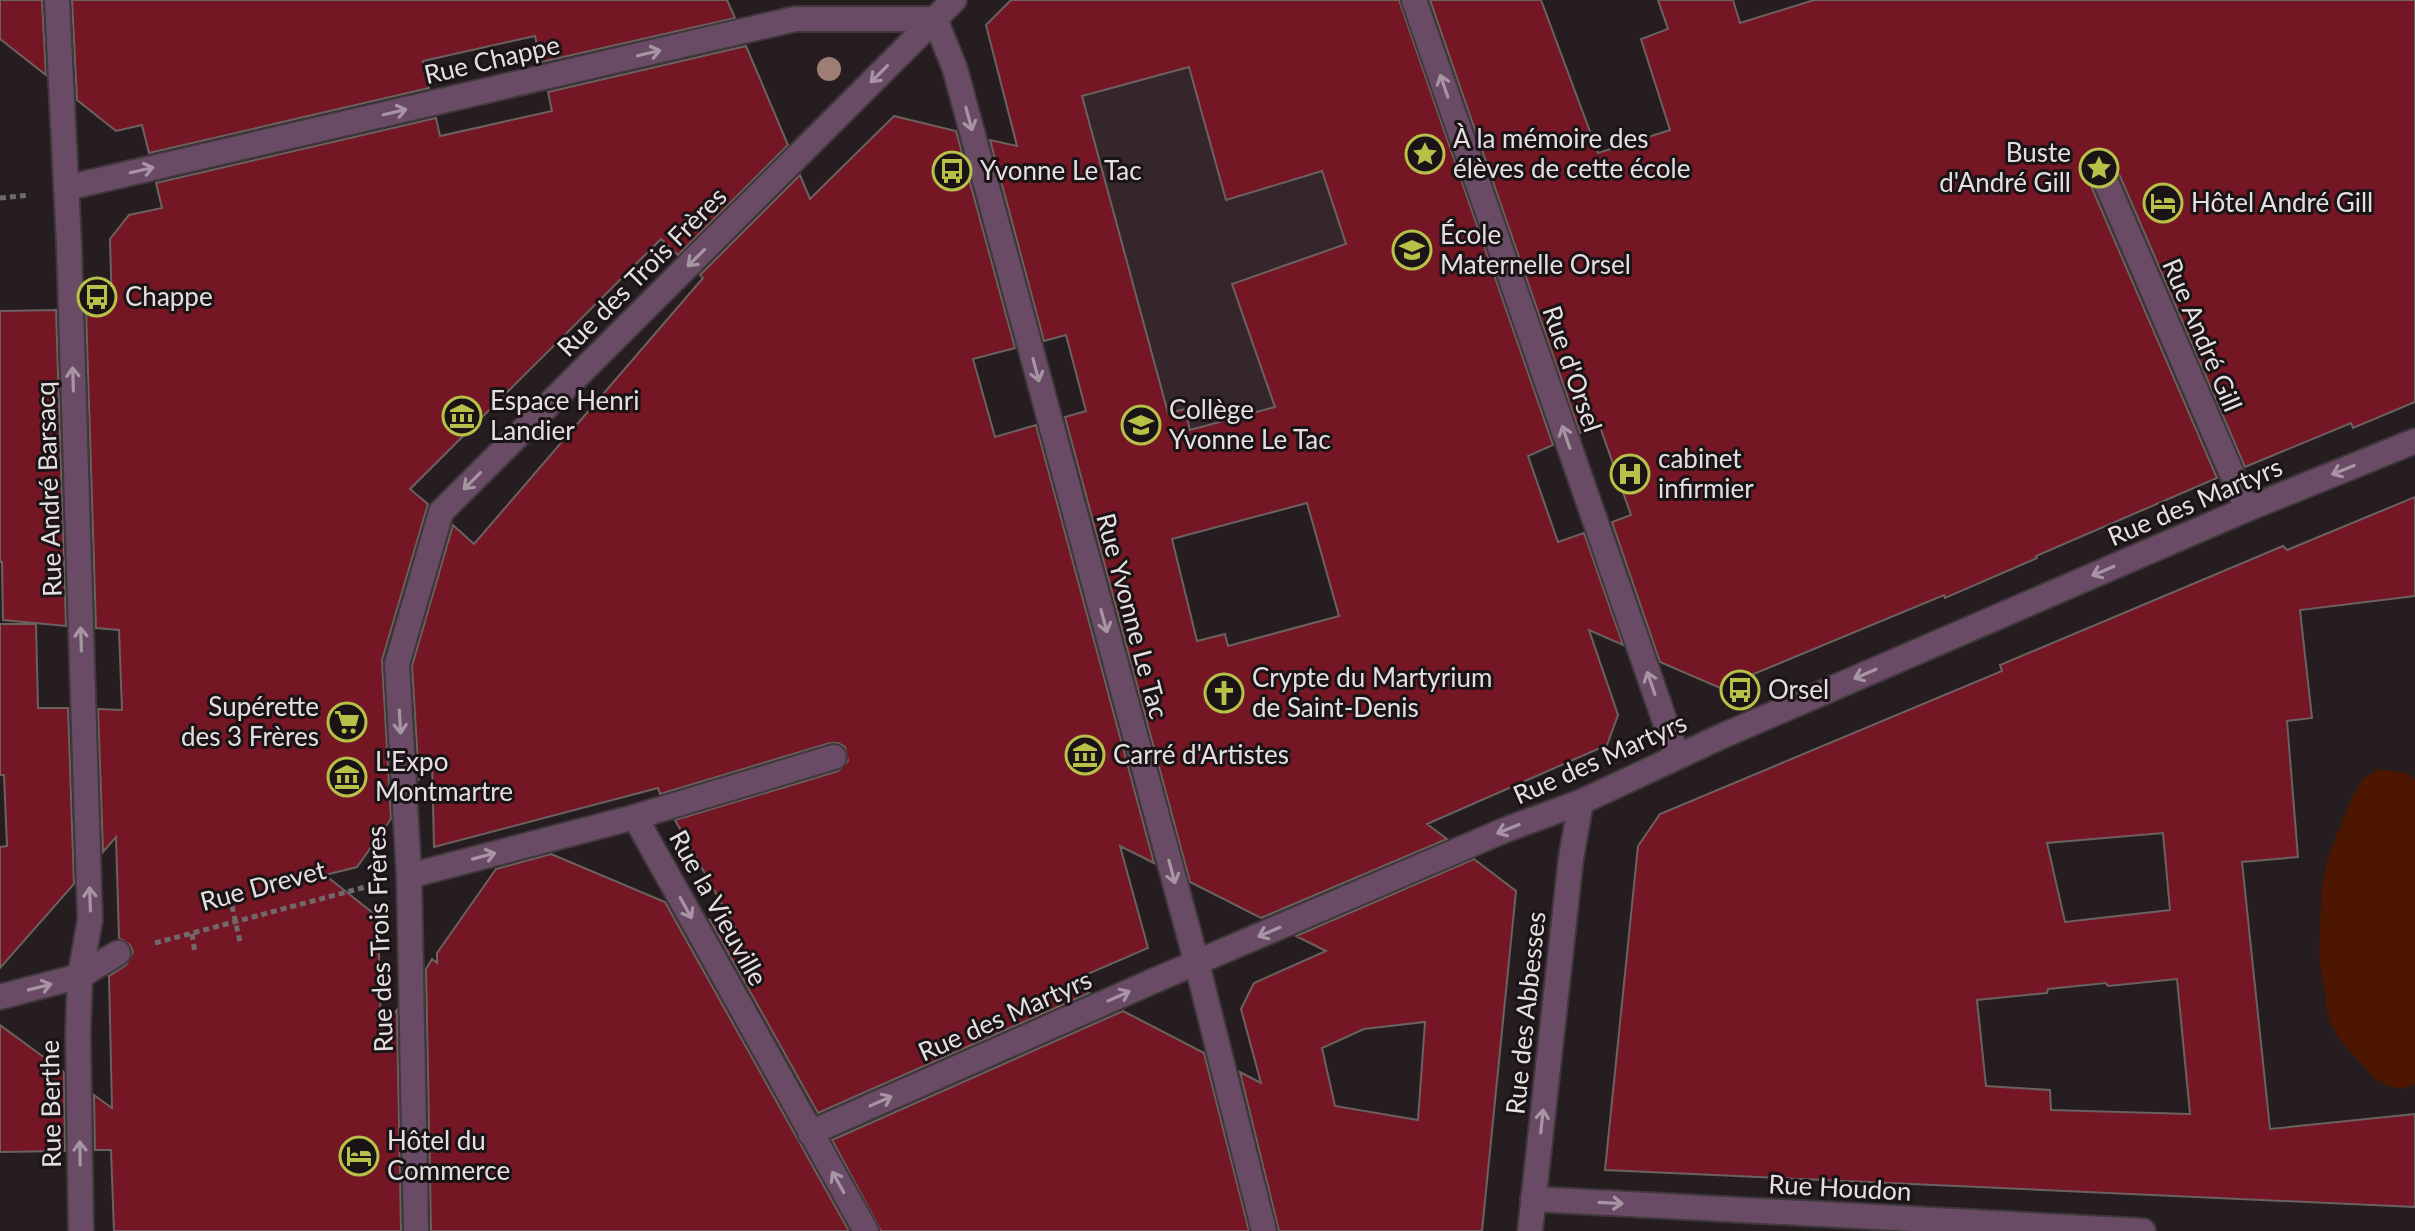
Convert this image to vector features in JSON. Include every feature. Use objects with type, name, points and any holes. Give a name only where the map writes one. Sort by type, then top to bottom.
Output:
[{"type":"street","name":"Rue André Barsacq","points":[[57,0],[90,920],[80,976]]},
{"type":"street","points":[[902,0],[935,19]]},
{"type":"street","name":"Rue des Trois Frères","points":[[416,1231],[409,876],[397,664],[441,512],[954,0]]},
{"type":"street","name":"Rue d'Orsel","points":[[1414,0],[1677,756]]},
{"type":"street","name":"Rue Chappe","points":[[66,188],[795,19],[935,19]]},
{"type":"street","name":"Rue Yvonne Le Tac","points":[[935,19],[955,69],[1197,964],[1264,1231]]},
{"type":"street","name":"Rue André Gill","points":[[2106,182],[2247,509]]},
{"type":"street","name":"Rue des Martyrs","points":[[810,1133],[1136,988],[1505,830],[1581,802],[1677,756],[2247,509],[2415,441]]},
{"type":"street","points":[[635,817],[834,757]]},
{"type":"street","name":"Rue des Abbesses","points":[[1530,1231],[1571,858],[1581,802]]},
{"type":"street","name":"Rue la Vieuville","points":[[409,876],[635,817],[866,1231]]},
{"type":"street","points":[[0,997],[80,976],[118,953]]},
{"type":"street","name":"Rue Berthe","points":[[80,976],[81,1231]]},
{"type":"street","name":"Rue Houdon","points":[[1533,1199],[1938,1226],[2143,1231]]},
{"type":"path","name":"Rue Drevet","points":[[195,953],[189,934],[354,890]]},
{"type":"path","points":[[232,906],[240,942]]},
{"type":"shaded area","points":[[1175,32],[1198,98],[1414,123],[1503,381],[1104,479],[1000,80]]},
{"type":"shaded area","points":[[2378,769],[2406,773],[2415,779],[2415,1084],[2403,1089],[2375,1079],[2340,1040],[2329,1021],[2319,955],[2322,886],[2328,857],[2351,799],[2362,780]]},
{"type":"building","points":[[0,0],[42,0],[46,75],[0,39]]},
{"type":"building","points":[[72,0],[727,0],[735,18],[541,62],[535,36],[423,61],[429,88],[149,153],[142,125],[116,131],[77,100]]},
{"type":"building","points":[[1011,0],[1399,0],[1553,445],[1528,456],[1558,542],[1584,533],[1623,645],[1589,630],[1618,715],[1607,745],[1427,824],[1447,839],[1261,918],[1190,882],[1065,417],[1086,411],[1066,335],[1044,341],[990,140],[1017,146],[986,25]],"holes":[[[1189,67],[1226,200],[1322,171],[1346,244],[1232,284],[1275,407],[1190,430],[1185,409],[1168,413],[1082,96]],[[1307,503],[1339,616],[1228,646],[1225,634],[1197,641],[1172,539]]]},
{"type":"building","points":[[1430,0],[1541,0],[1598,153],[1670,130],[1641,39],[1668,29],[1658,0],[1733,0],[1740,23],[1814,0],[2415,0],[2415,402],[2353,428],[2351,423],[2245,467],[2120,176],[2114,170],[2101,168],[2094,174],[2092,188],[2217,478],[1945,598],[1944,595],[1720,688],[1660,662],[1612,522],[1631,515],[1599,424],[1580,433]]},
{"type":"building","points":[[746,46],[788,145],[678,255],[661,239],[410,489],[428,504],[382,660],[391,819],[357,867],[325,875],[378,917],[381,1031],[397,1010],[401,1231],[114,1231],[111,1150],[95,1150],[94,1095],[112,1108],[109,976],[126,965],[133,952],[130,945],[119,938],[116,837],[103,852],[98,709],[122,710],[119,630],[96,628],[86,309],[112,309],[110,239],[129,215],[162,208],[156,183],[436,118],[440,136],[552,111],[548,92]]},
{"type":"building","points":[[894,116],[956,131],[1015,348],[973,359],[995,437],[1036,425],[1154,863],[1120,846],[1148,948],[1069,982],[1089,993],[818,1113],[710,920],[737,931],[675,820],[838,771],[848,761],[845,747],[830,743],[660,794],[658,788],[434,847],[432,761],[419,779],[412,666],[453,525],[474,544],[703,278],[700,275],[800,175],[810,199]]},
{"type":"building","points":[[56,310],[66,626],[3,620],[0,562],[0,311]]},
{"type":"building","points":[[2415,497],[2415,596],[2300,610],[2312,718],[2287,721],[2298,857],[2242,862],[2270,1129],[2415,1114],[2415,1207],[1605,1170],[1638,846],[1660,814],[2002,671],[2000,665],[2283,546],[2287,550]],"holes":[[[2163,833],[2170,910],[2065,922],[2047,843]],[[2177,979],[2190,1114],[2051,1110],[2050,1090],[1986,1086],[1977,1000],[2047,993],[2048,989]]]},
{"type":"building","points":[[0,624],[36,624],[38,708],[68,708],[74,884],[0,968],[0,847],[7,846],[4,775],[0,775]]},
{"type":"building","points":[[551,854],[665,902],[849,1231],[431,1231],[426,969],[432,959],[437,963],[437,953],[496,869]]},
{"type":"building","points":[[1474,859],[1516,891],[1482,1231],[1279,1231],[1240,1072],[1261,1083],[1241,1009],[1254,983],[1326,951],[1296,936]],"holes":[[[1425,1022],[1418,1120],[1335,1106],[1322,1048],[1364,1029]]]},
{"type":"building","points":[[1123,1011],[1204,1053],[1249,1231],[881,1231],[832,1140]]},
{"type":"building","points":[[0,1025],[64,1072],[65,1151],[0,1152]]},
{"type":"place","name":"À la mémoire des élèves de cette école","points":[[1425,154]]},
{"type":"place","name":"Buste d'André Gill","points":[[2099,168]]},
{"type":"place","name":"Yvonne Le Tac","points":[[952,171]]},
{"type":"place","name":"Hôtel André Gill","points":[[2163,203]]},
{"type":"place","name":"École Maternelle Orsel","points":[[1412,250]]},
{"type":"place","name":"Chappe","points":[[97,297]]},
{"type":"place","name":"Espace Henri Landier","points":[[462,416]]},
{"type":"place","name":"Collège Yvonne Le Tac","points":[[1141,425]]},
{"type":"place","name":"cabinet infirmier","points":[[1630,474]]},
{"type":"place","name":"Orsel","points":[[1740,690]]},
{"type":"place","name":"Crypte du Martyrium de Saint-Denis","points":[[1224,693]]},
{"type":"place","name":"Supérette des 3 Frères","points":[[347,722]]},
{"type":"place","name":"Carré d'Artistes","points":[[1085,755]]},
{"type":"place","name":"L'Expo Montmartre","points":[[347,777]]},
{"type":"place","name":"Hôtel du Commerce","points":[[359,1156]]}]
